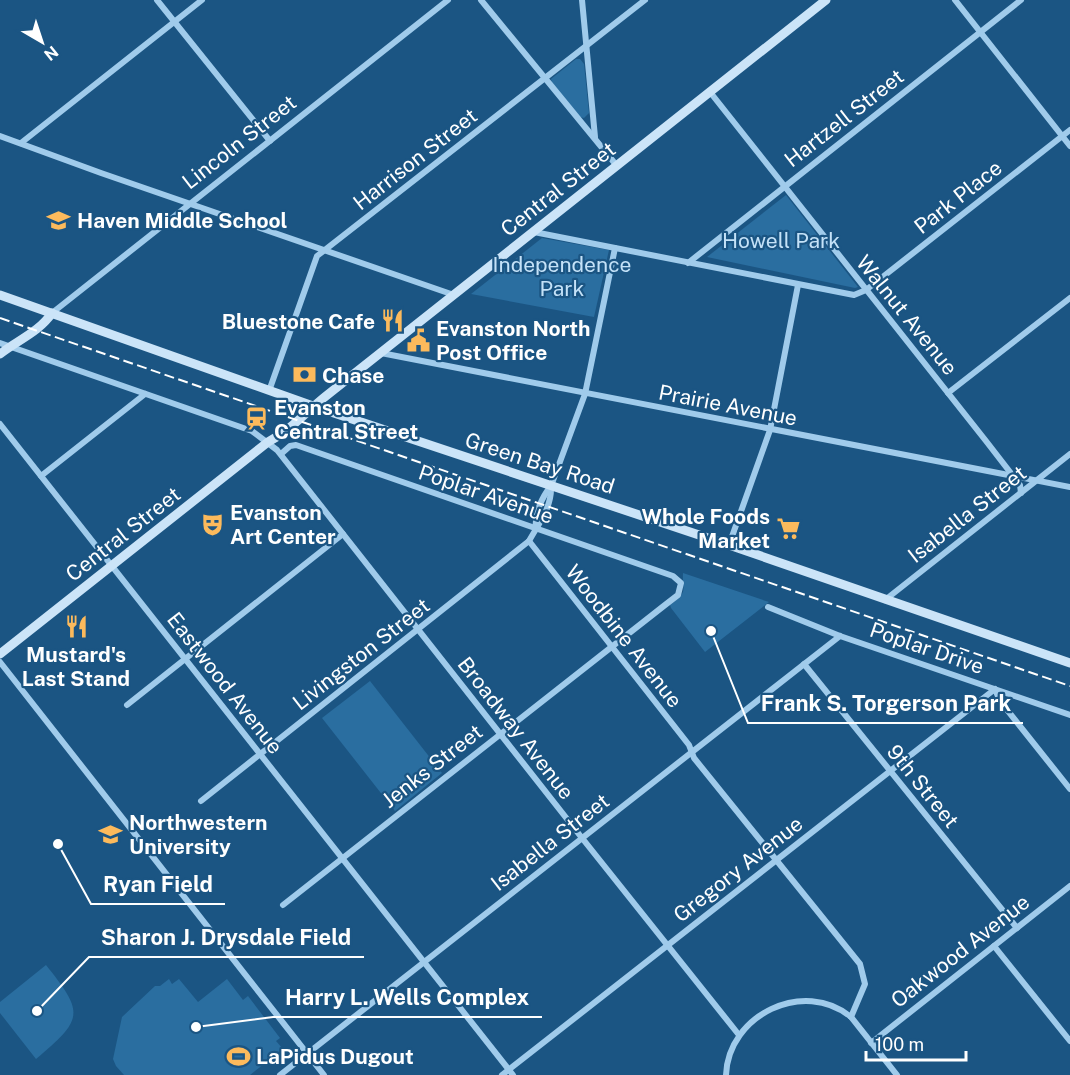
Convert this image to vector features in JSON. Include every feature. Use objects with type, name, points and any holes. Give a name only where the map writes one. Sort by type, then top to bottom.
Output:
[{"type":"main road","name":"Central Street","points":[[0,654],[268,442],[274,433],[303,410],[313,406],[381,353],[710,92],[815,3],[826,0]]},
{"type":"main road","name":"Green Bay Road","points":[[0,295],[269,391],[729,545],[1070,663]]},
{"type":"main road","name":"Lincoln Street","points":[[0,354],[5,345],[19,342],[46,322],[52,313]]},
{"type":"street","points":[[157,0],[270,141]]},
{"type":"street","points":[[21,143],[202,0]]},
{"type":"street","name":"Lincoln Street","points":[[52,313],[448,0]]},
{"type":"street","points":[[481,0],[617,166]]},
{"type":"street","points":[[582,0],[595,138]]},
{"type":"street","name":"Harrison Street","points":[[269,391],[317,256],[645,0]]},
{"type":"street","points":[[955,0],[1070,146]]},
{"type":"street","name":"Hartzell Street","points":[[688,263],[1021,0]]},
{"type":"street","name":"Walnut Avenue","points":[[710,92],[1020,485],[1021,493]]},
{"type":"street","name":"Park Place","points":[[866,290],[1070,130]]},
{"type":"street","points":[[0,136],[454,295]]},
{"type":"street","points":[[534,232],[854,295],[866,290]]},
{"type":"street","name":"Livingston Street","points":[[201,801],[529,541],[542,522],[552,496],[551,486],[585,394],[615,248]]},
{"type":"street","points":[[729,545],[770,430],[798,285]]},
{"type":"street","points":[[948,393],[1070,298]]},
{"type":"street","points":[[5,345],[252,431],[268,442]]},
{"type":"street","name":"Prairie Avenue","points":[[381,353],[1070,487]]},
{"type":"street","points":[[41,476],[145,394]]},
{"type":"street","name":"Eastwood Avenue","points":[[0,424],[511,1072]]},
{"type":"street","name":"Broadway Avenue","points":[[268,442],[281,454],[739,1035]]},
{"type":"street","name":"Poplar Avenue","points":[[281,454],[290,446],[296,445],[673,576],[681,583]]},
{"type":"street","name":"Isabella Street","points":[[885,600],[1070,454]]},
{"type":"street","points":[[127,705],[343,534]]},
{"type":"street","name":"Woodbine Avenue","points":[[529,541],[689,746],[693,755],[860,964],[865,984],[851,1017]]},
{"type":"street","name":"Jenks Street","points":[[283,905],[678,595],[681,583]]},
{"type":"street","points":[[768,607],[840,636]]},
{"type":"street","name":"Isabella Street","points":[[280,1075],[582,838],[693,755],[840,636]]},
{"type":"street","name":"Poplar Drive","points":[[840,636],[1070,715]]},
{"type":"street","points":[[0,662],[324,1075]]},
{"type":"street","name":"9th Street","points":[[804,664],[1017,928]]},
{"type":"street","points":[[994,689],[1000,701],[1070,789]]},
{"type":"street","name":"Gregory Avenue","points":[[501,1075],[511,1072],[667,946],[994,689]]},
{"type":"street","name":"Oakwood Avenue","points":[[870,1041],[1070,886]]},
{"type":"street","points":[[994,946],[1070,1041]]},
{"type":"street","points":[[725,1074],[730,1054],[739,1035],[760,1014],[786,1003],[802,1001],[824,1004],[843,1011],[851,1017],[897,1075]]},
{"type":"green space","points":[[576,59],[580,59],[584,64],[589,113],[584,118],[580,117],[551,79]]},
{"type":"green space","name":"Howell Park","points":[[786,195],[858,287],[707,257]]},
{"type":"green space","name":"Independence Park","points":[[542,238],[609,250],[594,317],[471,294]]},
{"type":"green space","points":[[683,573],[769,602],[705,652],[670,605],[682,594]]},
{"type":"green space","points":[[370,681],[442,773],[395,811],[322,718]]},
{"type":"green space","points":[[46,965],[68,995],[73,1015],[70,1025],[63,1034],[36,1059],[0,1013],[0,1002]]},
{"type":"green space","points":[[169,979],[172,984],[179,979],[198,1002],[227,979],[243,1000],[248,996],[280,1038],[276,1041],[283,1049],[250,1075],[124,1075],[113,1059],[122,1017],[155,986],[160,986]]},
{"type":"railway","points":[[0,318],[1070,686]]},
{"type":"place","name":"Haven Middle School","points":[[59,220]]},
{"type":"place","name":"Bluestone Cafe","points":[[393,321]]},
{"type":"place","name":"Evanston North Post Office","points":[[418,340]]},
{"type":"place","name":"Chase","points":[[304,375]]},
{"type":"place","name":"Evanston Central Street","points":[[256,419]]},
{"type":"place","name":"Evanston Art Center","points":[[212,524]]},
{"type":"place","name":"Whole Foods Market","points":[[788,528]]},
{"type":"place","name":"Mustard's Last Stand","points":[[76,626]]},
{"type":"place","name":"Frank S. Torgerson Park","points":[[711,631]]},
{"type":"place","name":"Northwestern University","points":[[111,834]]},
{"type":"place","name":"Ryan Field","points":[[58,844]]},
{"type":"place","name":"Sharon J. Drysdale Field","points":[[37,1011]]},
{"type":"place","name":"Harry L. Wells Complex","points":[[196,1027]]},
{"type":"place","name":"LaPidus Dugout","points":[[238,1056]]}]
